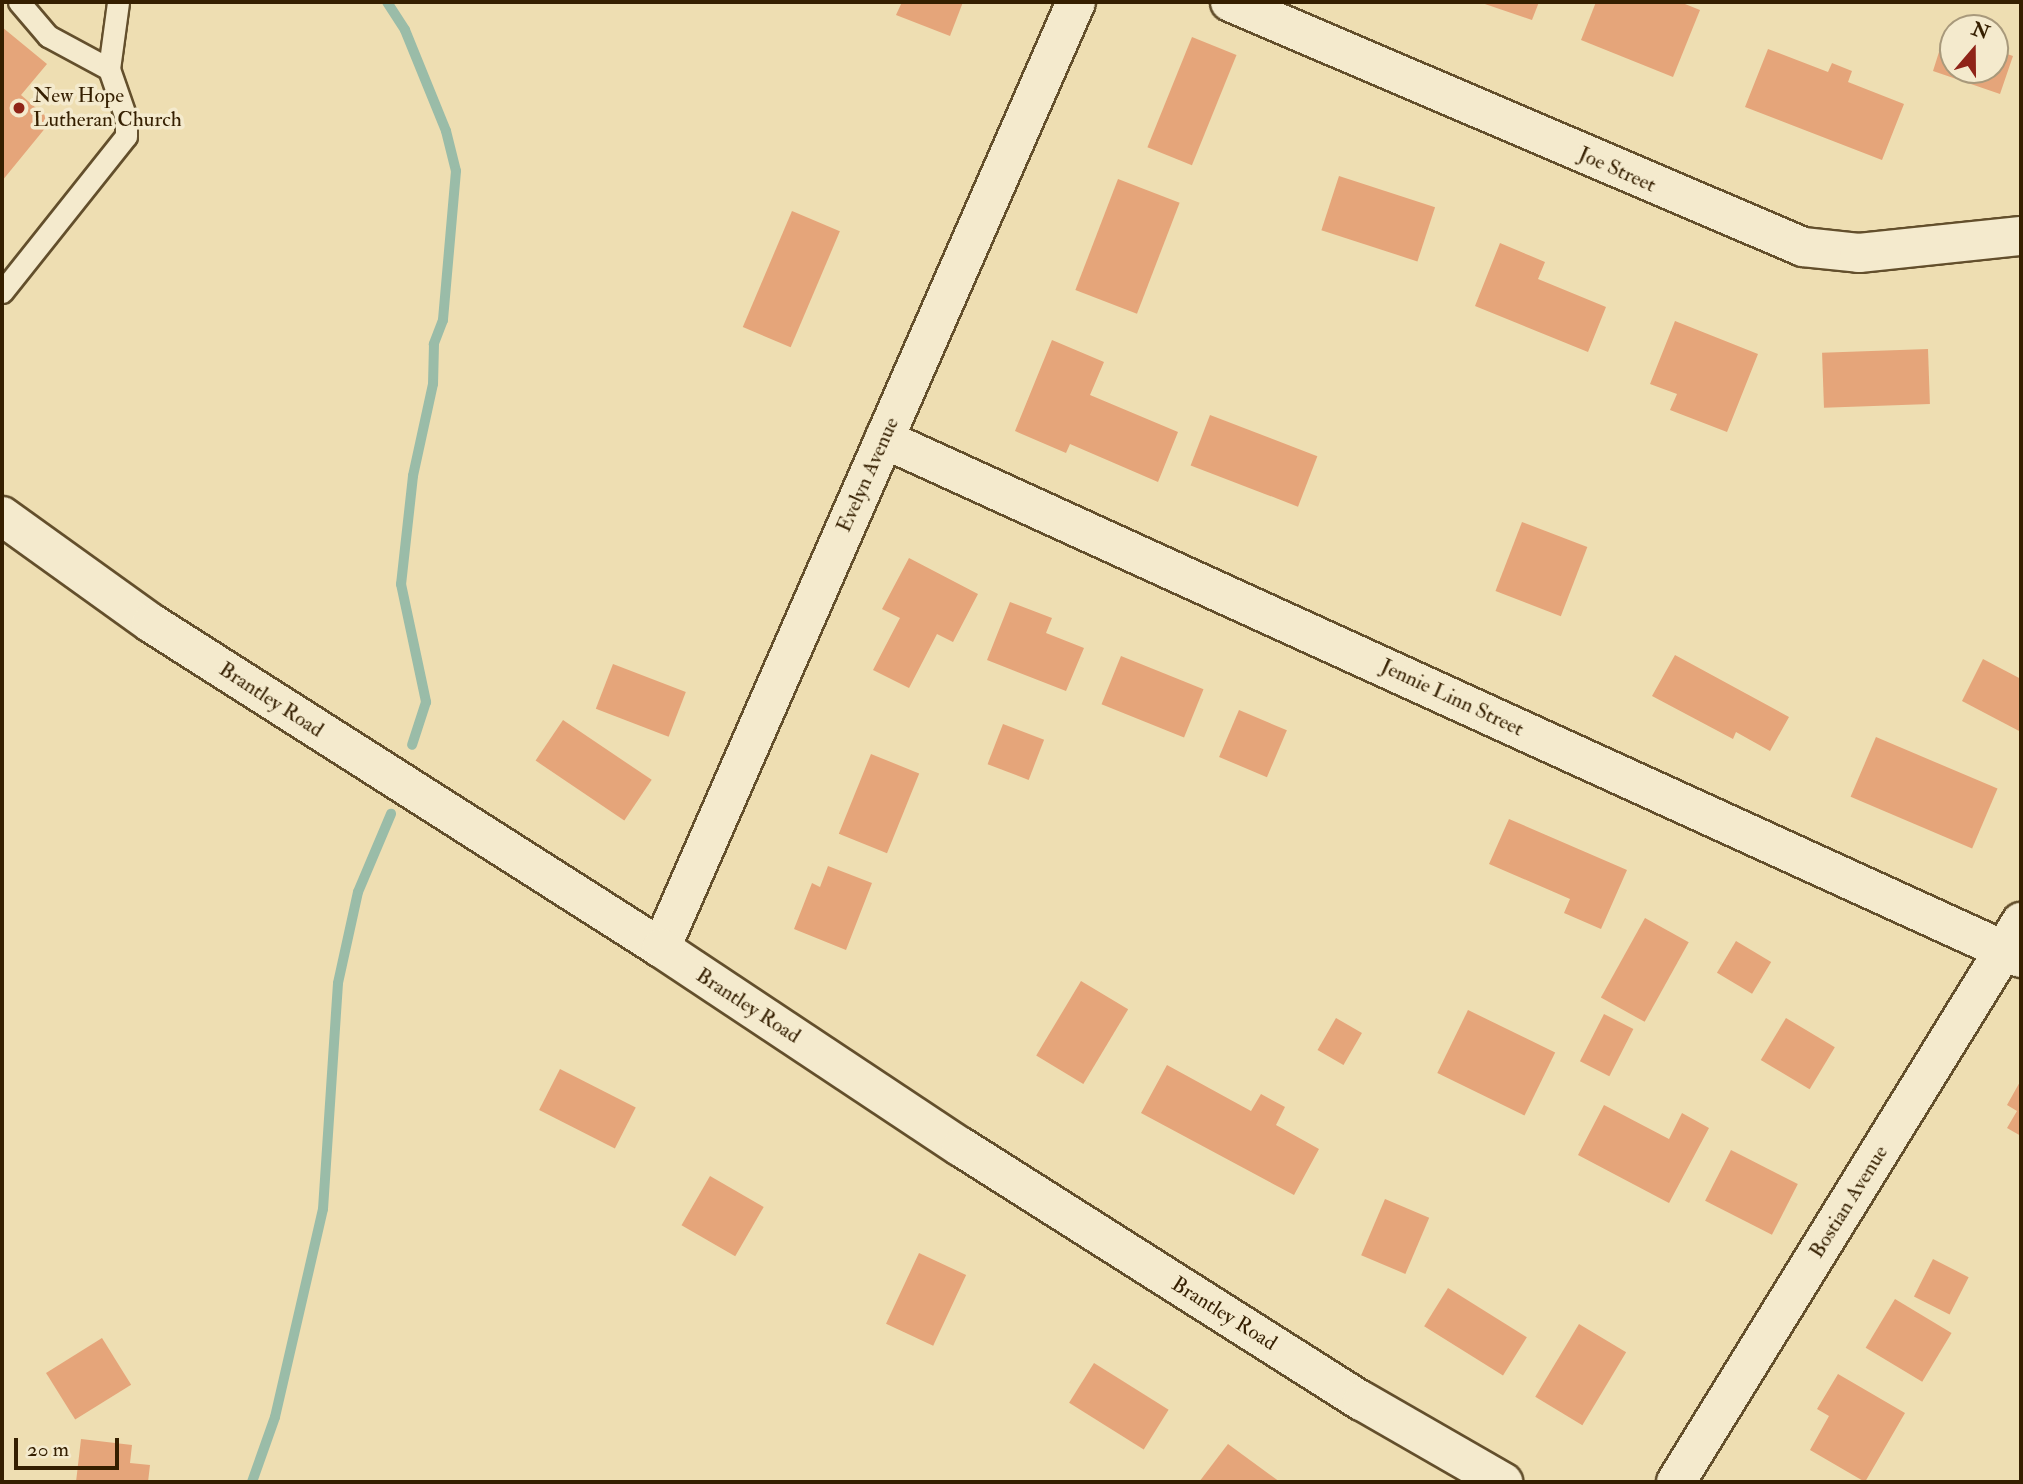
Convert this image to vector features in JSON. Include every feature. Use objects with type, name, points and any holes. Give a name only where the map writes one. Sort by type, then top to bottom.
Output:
[{"type":"street","name":"Evelyn Avenue","points":[[661,948],[1076,2]]},
{"type":"street","name":"Joe Street","points":[[1230,2],[1803,247],[1859,253],[2021,236]]},
{"type":"street","name":"Jennie Linn Street","points":[[884,439],[2015,943]]},
{"type":"street","name":"Brantley Road","points":[[2,516],[151,623],[661,948],[961,1147],[1350,1393],[1503,1482]]},
{"type":"street","name":"Bostian Avenue","points":[[1675,1482],[2015,943]]},
{"type":"lane","points":[[19,2],[48,36],[109,69]]},
{"type":"lane","points":[[2,292],[126,136],[125,118],[109,69],[118,2]]},
{"type":"building","points":[[902,2],[963,2],[950,36],[896,15]]},
{"type":"building","points":[[1479,2],[1539,2],[1532,20]]},
{"type":"building","points":[[1596,2],[1680,2],[1700,10],[1673,77],[1581,40]]},
{"type":"building","name":"New Hope Lutheran Church","points":[[2,27],[47,64],[21,95],[51,121],[2,181]]},
{"type":"building","points":[[1192,37],[1237,55],[1192,165],[1147,147]]},
{"type":"building","points":[[1768,49],[1828,72],[1832,63],[1852,71],[1848,82],[1904,104],[1882,160],[1745,107]]},
{"type":"building","points":[[1939,52],[1939,73],[1933,71]]},
{"type":"building","points":[[1971,84],[2003,84],[2000,94]]},
{"type":"building","points":[[1339,176],[1435,207],[1417,261],[1321,230]]},
{"type":"building","points":[[1118,179],[1180,203],[1137,314],[1075,290]]},
{"type":"building","points":[[792,211],[840,231],[791,347],[743,327]]},
{"type":"building","points":[[1500,243],[1545,262],[1538,279],[1606,307],[1588,352],[1475,306]]},
{"type":"building","points":[[1675,321],[1758,354],[1727,432],[1670,410],[1677,394],[1650,384]]},
{"type":"building","points":[[1052,340],[1104,362],[1090,395],[1178,432],[1158,482],[1070,444],[1066,453],[1015,431]]},
{"type":"building","points":[[1928,349],[1930,404],[1824,408],[1822,353]]},
{"type":"building","points":[[1210,415],[1317,456],[1298,507],[1191,465]]},
{"type":"building","points":[[1522,522],[1587,547],[1561,616],[1495,591]]},
{"type":"building","points":[[909,558],[978,594],[953,642],[937,634],[909,688],[873,670],[900,618],[882,609]]},
{"type":"building","points":[[1010,602],[1052,618],[1046,633],[1084,648],[1066,691],[987,660]]},
{"type":"building","points":[[1675,655],[1789,717],[1770,751],[1736,732],[1733,739],[1652,696]]},
{"type":"building","points":[[1121,656],[1204,689],[1184,738],[1102,704]]},
{"type":"building","points":[[1983,659],[2021,679],[2021,732],[1962,701]]},
{"type":"building","points":[[613,664],[686,692],[669,737],[596,709]]},
{"type":"building","points":[[1239,710],[1287,730],[1267,777],[1219,757]]},
{"type":"building","points":[[563,720],[652,780],[624,820],[536,761]]},
{"type":"building","points":[[1003,724],[1044,740],[1029,780],[988,764]]},
{"type":"building","points":[[1876,737],[1998,789],[1972,848],[1851,797]]},
{"type":"building","points":[[871,754],[919,773],[887,853],[839,834]]},
{"type":"building","points":[[1509,819],[1627,870],[1601,929],[1564,913],[1570,899],[1489,864]]},
{"type":"building","points":[[828,866],[872,883],[846,950],[794,929],[812,883],[820,887]]},
{"type":"building","points":[[1645,918],[1689,942],[1645,1022],[1601,998]]},
{"type":"building","points":[[1736,941],[1771,962],[1752,994],[1717,973]]},
{"type":"building","points":[[1081,981],[1128,1009],[1083,1084],[1036,1056]]},
{"type":"building","points":[[1468,1010],[1555,1053],[1524,1115],[1437,1073]]},
{"type":"building","points":[[1604,1014],[1633,1029],[1609,1076],[1580,1061]]},
{"type":"building","points":[[1336,1018],[1362,1033],[1343,1065],[1318,1050]]},
{"type":"building","points":[[1786,1018],[1835,1047],[1810,1089],[1761,1060]]},
{"type":"building","points":[[1167,1065],[1251,1111],[1261,1094],[1285,1107],[1276,1125],[1319,1149],[1294,1195],[1141,1113]]},
{"type":"building","points":[[560,1069],[636,1108],[615,1149],[539,1110]]},
{"type":"building","points":[[2021,1080],[2021,1136],[2007,1128],[2017,1111],[2007,1105]]},
{"type":"building","points":[[1604,1105],[1669,1139],[1682,1113],[1709,1128],[1669,1203],[1578,1155]]},
{"type":"building","points":[[1731,1150],[1798,1184],[1772,1235],[1705,1201]]},
{"type":"building","points":[[710,1176],[764,1207],[735,1256],[682,1225]]},
{"type":"building","points":[[1385,1199],[1429,1218],[1405,1274],[1361,1255]]},
{"type":"building","points":[[919,1253],[966,1275],[933,1346],[886,1324]]},
{"type":"building","points":[[1933,1259],[1969,1277],[1950,1315],[1914,1296]]},
{"type":"building","points":[[1448,1288],[1527,1337],[1503,1375],[1424,1326]]},
{"type":"building","points":[[1895,1299],[1952,1333],[1922,1382],[1866,1348]]},
{"type":"building","points":[[1579,1324],[1626,1352],[1582,1425],[1535,1397]]},
{"type":"building","points":[[102,1338],[131,1385],[75,1420],[46,1373]]},
{"type":"building","points":[[1094,1363],[1169,1410],[1144,1449],[1069,1403]]},
{"type":"building","points":[[1838,1374],[1905,1413],[1865,1482],[1810,1450],[1829,1416],[1817,1409]]},
{"type":"building","points":[[81,1439],[132,1445],[130,1463],[150,1465],[148,1482],[76,1482]]},
{"type":"building","points":[[1228,1444],[1280,1482],[1199,1482]]},
{"type":"waterway","points":[[387,2],[405,30],[446,131],[456,171],[443,320],[434,344],[433,384],[413,476],[401,584],[426,702],[412,745]]},
{"type":"waterway","points":[[252,1482],[275,1417],[323,1209],[338,983],[358,892],[391,814]]},
{"type":"place","name":"New Hope Lutheran Church","points":[[19,108]]}]
